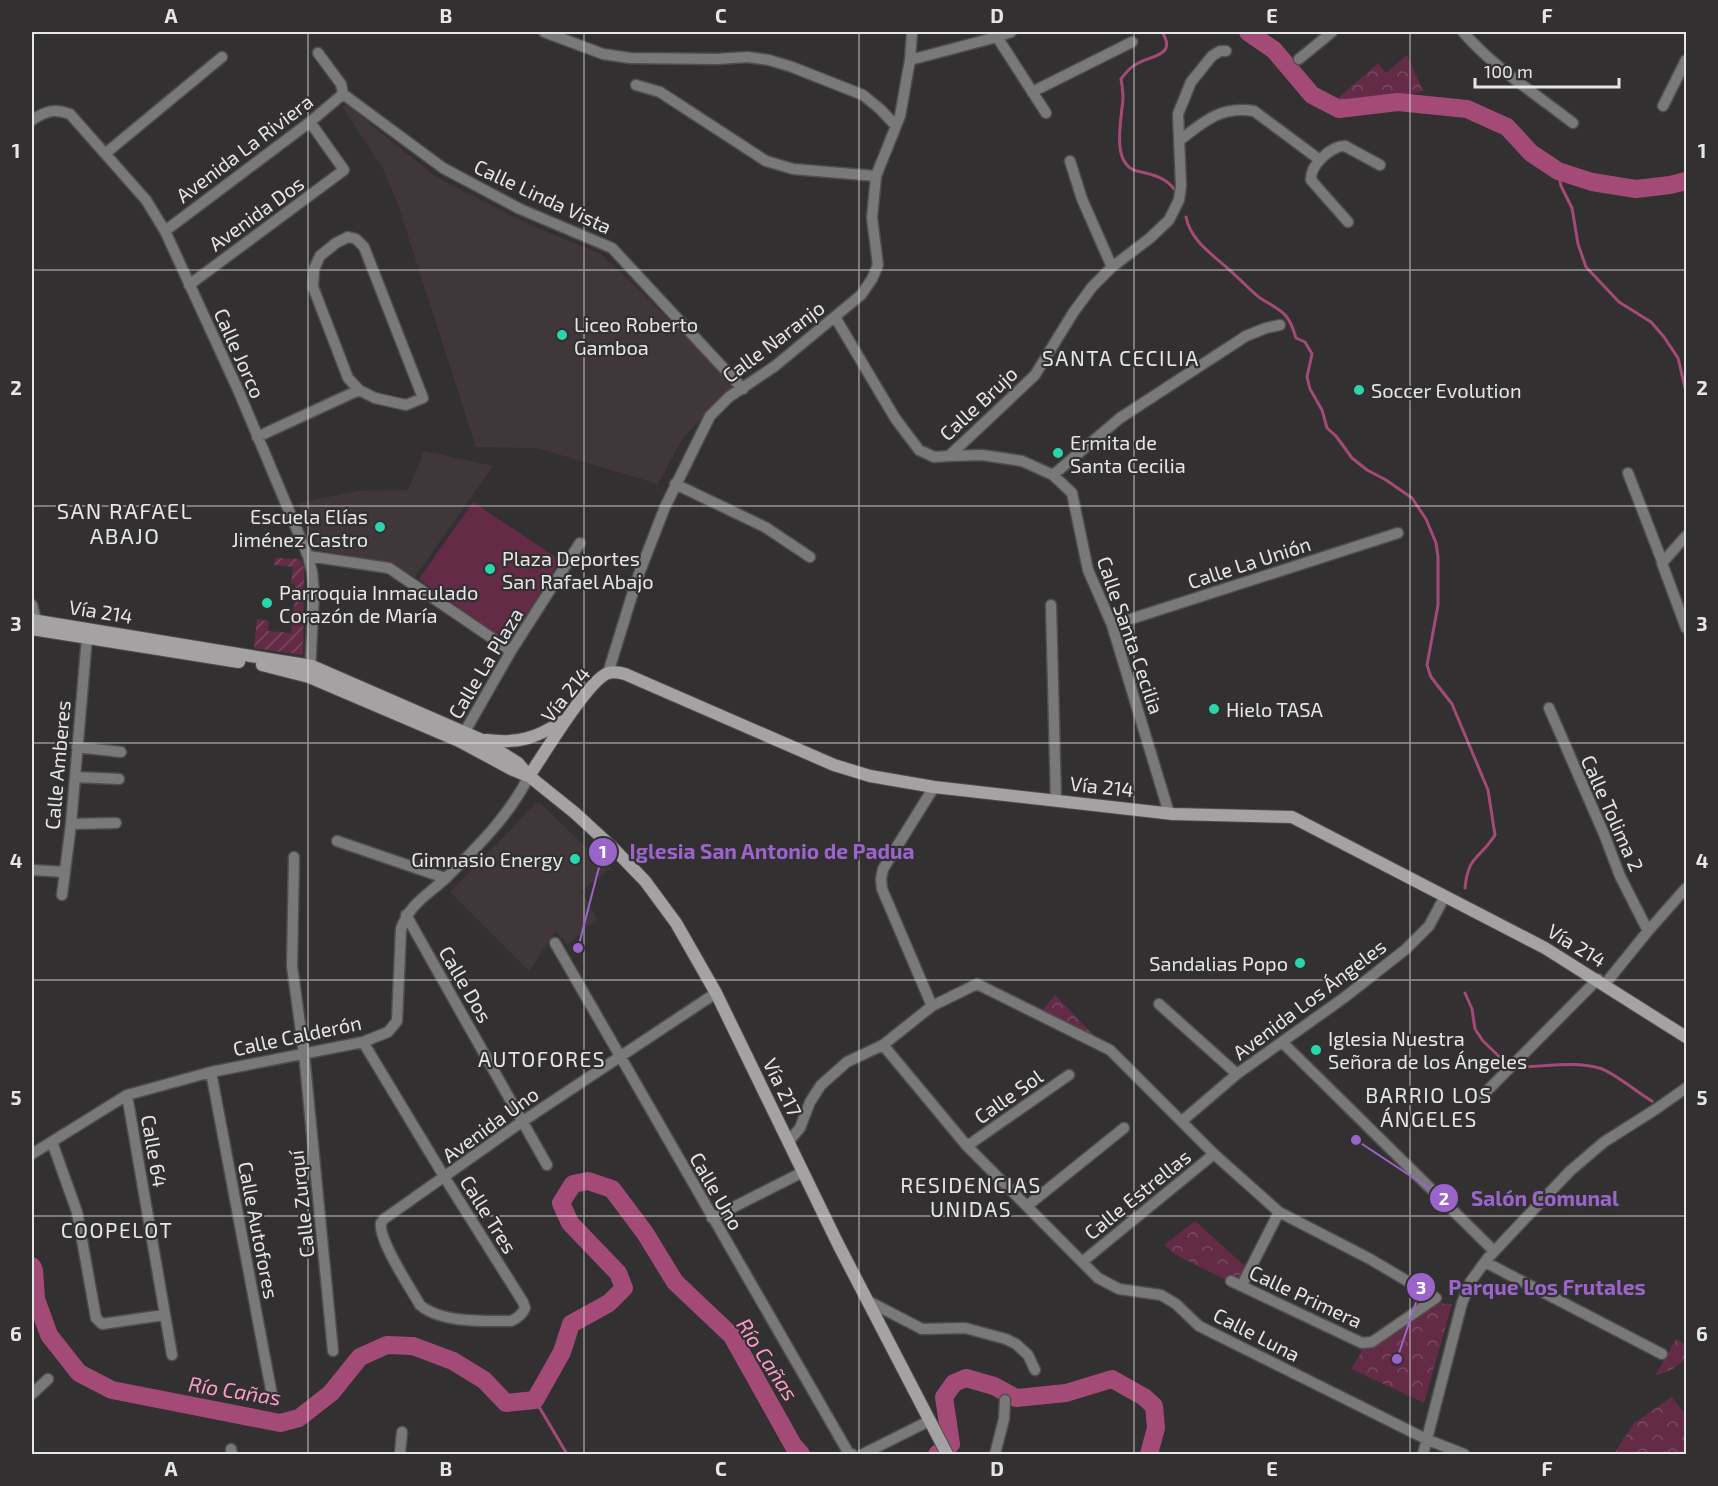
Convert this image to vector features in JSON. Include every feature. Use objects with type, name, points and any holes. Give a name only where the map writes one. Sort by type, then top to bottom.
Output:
[{"type":"main road","name":"Vía 214","points":[[33,623],[87,637],[266,666],[311,671]]},
{"type":"main road","name":"Vía 214","points":[[33,623],[311,671],[462,736],[513,770],[529,776]]},
{"type":"main road","name":"Vía 214","points":[[529,776],[592,686],[609,673],[625,674],[834,765],[870,776],[934,787],[1169,813],[1292,817],[1545,948],[1686,1037]]},
{"type":"main road","points":[[482,740],[502,742],[526,740],[568,719]]},
{"type":"main road","name":"Vía 214","points":[[462,736],[482,740],[518,763],[529,776]]},
{"type":"main road","name":"Vía 217","points":[[529,776],[585,822],[645,881],[676,923],[716,993],[788,1142],[947,1455]]},
{"type":"street","points":[[544,32],[603,54],[630,58],[747,57],[770,60],[863,95],[896,126]]},
{"type":"street","name":"Calle Naranjo","points":[[609,673],[637,579],[675,484],[710,416],[729,397],[776,366],[835,317],[861,295],[872,279],[878,265],[872,218],[876,176],[896,126],[910,60],[912,32]]},
{"type":"street","points":[[910,60],[1011,32]]},
{"type":"street","points":[[1299,59],[1332,32]]},
{"type":"street","points":[[1463,32],[1496,64],[1573,123]]},
{"type":"street","points":[[997,37],[1046,113]]},
{"type":"street","points":[[1032,92],[1132,42]]},
{"type":"street","name":"Calle Brujo","points":[[835,317],[895,418],[919,450],[934,456],[949,456],[1035,375],[1073,313],[1092,287],[1112,267],[1164,227],[1176,208],[1181,186],[1178,114],[1191,82],[1212,56],[1220,51],[1226,51]]},
{"type":"street","name":"Calle Linda Vista","points":[[318,53],[341,84],[343,94],[443,168],[520,209],[612,248],[743,389]]},
{"type":"street","points":[[106,153],[222,57]]},
{"type":"street","points":[[1663,106],[1686,60]]},
{"type":"street","points":[[636,85],[660,92],[766,161],[793,169],[876,176]]},
{"type":"street","name":"Avenida La Riviera","points":[[165,231],[310,122],[343,94]]},
{"type":"street","name":"Calle Jorco","points":[[32,120],[45,112],[58,109],[70,114],[146,200],[165,231],[308,556],[314,592],[311,671]]},
{"type":"street","points":[[1179,141],[1210,118],[1228,110],[1240,109],[1254,111],[1320,160]]},
{"type":"street","name":"Avenida Dos","points":[[189,285],[344,170],[310,122]]},
{"type":"street","points":[[1348,222],[1311,180],[1310,175],[1320,160],[1332,150],[1342,146],[1380,165]]},
{"type":"street","points":[[1070,161],[1082,199],[1112,267]]},
{"type":"street","points":[[348,237],[356,239],[364,247],[423,398],[406,405],[375,398],[359,390],[348,378],[313,287],[314,269],[320,256],[348,237]]},
{"type":"street","points":[[1053,475],[1120,418],[1246,336],[1280,324]]},
{"type":"street","points":[[257,437],[359,390]]},
{"type":"street","name":"Calle Santa Cecilia","points":[[949,456],[982,455],[1014,459],[1053,475],[1066,486],[1074,497],[1088,570],[1112,625],[1169,813]]},
{"type":"street","points":[[1628,472],[1686,628]]},
{"type":"street","points":[[675,484],[765,527],[810,557]]},
{"type":"street","name":"Calle La Unión","points":[[1112,625],[1398,533]]},
{"type":"street","points":[[1662,561],[1686,536]]},
{"type":"street","name":"Calle La Plaza","points":[[462,736],[511,651],[580,543]]},
{"type":"street","points":[[308,556],[389,568],[511,651]]},
{"type":"street","points":[[32,605],[33,623]]},
{"type":"street","points":[[1051,605],[1056,801]]},
{"type":"street","name":"Calle Amberes","points":[[62,895],[87,637]]},
{"type":"street","name":"Calle Tolima 2","points":[[1549,708],[1620,876],[1648,931]]},
{"type":"street","points":[[77,747],[121,752]]},
{"type":"street","points":[[406,915],[481,843],[520,794],[529,776]]},
{"type":"street","points":[[75,777],[118,779]]},
{"type":"street","points":[[932,1006],[882,889],[881,879],[883,869],[934,787]]},
{"type":"street","points":[[70,824],[116,823]]},
{"type":"street","points":[[337,841],[445,878]]},
{"type":"street","name":"Calle Zurquí","points":[[294,857],[292,966],[304,1053],[333,1351]]},
{"type":"street","points":[[32,870],[65,872]]},
{"type":"street","points":[[1482,1096],[1601,982],[1686,888]]},
{"type":"street","name":"Avenida Los Ángeles","points":[[1182,1121],[1237,1074],[1406,949],[1429,926],[1445,896]]},
{"type":"street","name":"Calle Calderón","points":[[32,1154],[127,1095],[211,1071],[363,1042],[388,1032],[397,1021],[401,929],[406,915]]},
{"type":"street","name":"Calle Dos","points":[[406,915],[548,1165]]},
{"type":"street","name":"Calle Uno","points":[[555,943],[712,1218],[848,1452],[852,1455]]},
{"type":"street","points":[[788,1142],[800,1128],[810,1102],[821,1084],[847,1062],[883,1045],[932,1006],[977,984],[1110,1050],[1214,1154],[1279,1212],[1242,1285]]},
{"type":"street","name":"Avenida Uno","points":[[523,1313],[511,1321],[500,1321],[439,1317],[427,1311],[420,1305],[386,1245],[380,1228],[384,1219],[523,1121],[716,993]]},
{"type":"street","points":[[1159,1004],[1237,1074]]},
{"type":"street","name":"Calle Tres","points":[[363,1042],[523,1302],[525,1308],[523,1313]]},
{"type":"street","points":[[1282,1042],[1494,1251]]},
{"type":"street","name":"Calle Luna","points":[[883,1045],[967,1146],[1098,1278],[1119,1289],[1161,1295],[1176,1304],[1199,1326],[1428,1440]]},
{"type":"street","name":"Calle Autofores","points":[[211,1071],[272,1395]]},
{"type":"street","name":"Calle Sol","points":[[967,1146],[1069,1075]]},
{"type":"street","points":[[1423,1455],[1462,1303],[1471,1281],[1494,1251],[1570,1171],[1604,1142],[1686,1088]]},
{"type":"street","name":"Calle 64","points":[[127,1095],[171,1355]]},
{"type":"street","points":[[1027,1206],[1124,1128]]},
{"type":"street","points":[[52,1143],[77,1212],[98,1322],[102,1324],[164,1315]]},
{"type":"street","name":"Calle Estrellas","points":[[1082,1262],[1214,1154]]},
{"type":"street","points":[[712,1218],[803,1172]]},
{"type":"street","name":"Calle Primera","points":[[1231,1281],[1362,1343],[1367,1343],[1436,1298],[1370,1259],[1279,1212]]},
{"type":"street","points":[[1485,1262],[1662,1354]]},
{"type":"street","points":[[868,1301],[922,1329],[965,1328],[1006,1339],[1016,1344],[1028,1355],[1035,1370]]},
{"type":"street","points":[[32,1394],[48,1379]]},
{"type":"street","points":[[995,1455],[1004,1419],[1005,1400]]},
{"type":"street","points":[[863,1455],[929,1421]]},
{"type":"street","points":[[400,1455],[402,1432]]},
{"type":"street","points":[[1428,1440],[1464,1455]]},
{"type":"shaded area","name":"Liceo Roberto Gamboa","points":[[347,105],[436,177],[532,226],[601,254],[734,385],[682,439],[658,484],[537,448],[476,447],[397,202],[383,169],[342,106]]},
{"type":"shaded area","name":"Escuela Elías Jiménez Castro","points":[[424,451],[493,466],[415,577],[387,562],[319,550],[298,503],[358,491],[408,490]]},
{"type":"shaded area","points":[[536,803],[540,803],[593,854],[611,868],[581,891],[597,918],[568,945],[556,931],[529,971],[450,892]]},
{"type":"green space","points":[[1407,55],[1423,91],[1390,100],[1342,105],[1336,100],[1378,63],[1386,73]]},
{"type":"green space","name":"Plaza Deportes San Rafael Abajo","points":[[473,502],[560,560],[509,643],[419,579]]},
{"type":"green space","points":[[275,558],[300,559],[304,568],[303,655],[254,648],[257,619],[269,621],[268,631],[291,633],[296,590],[294,583],[291,584],[293,567],[274,565]]},
{"type":"green space","points":[[1055,995],[1103,1045],[1041,1012]]},
{"type":"green space","points":[[1195,1221],[1246,1267],[1241,1281],[1228,1281],[1176,1255],[1164,1245]]},
{"type":"green space","points":[[1436,1303],[1452,1304],[1424,1403],[1351,1369],[1363,1349],[1388,1337]]},
{"type":"green space","points":[[1676,1339],[1686,1345],[1686,1359],[1671,1370],[1655,1376]]},
{"type":"green space","points":[[1672,1397],[1686,1416],[1686,1454],[1614,1454],[1634,1423]]},
{"type":"waterway","points":[[1162,32],[1166,40],[1164,51],[1133,66],[1121,79],[1123,98],[1120,150],[1129,167],[1162,179],[1174,189]]},
{"type":"waterway","points":[[1248,32],[1274,50],[1312,95],[1339,109],[1398,102],[1467,109],[1507,127],[1531,153],[1558,171],[1592,182],[1636,189],[1686,181]]},
{"type":"waterway","points":[[1558,171],[1561,186],[1572,208],[1578,244],[1586,267],[1619,302],[1651,322],[1664,337],[1678,358],[1686,392]]},
{"type":"waterway","points":[[1186,217],[1193,235],[1206,249],[1257,296],[1287,317],[1296,338],[1305,342],[1312,354],[1307,377],[1310,389],[1322,410],[1327,428],[1352,458],[1412,498],[1426,519],[1436,543],[1438,605],[1427,665],[1431,677],[1452,704],[1488,790],[1495,835],[1472,863],[1465,888]]},
{"type":"waterway","points":[[1465,993],[1472,1009],[1475,1029],[1483,1041],[1508,1065]]},
{"type":"waterway","points":[[1518,1067],[1569,1065],[1599,1068],[1652,1101]]},
{"type":"waterway","name":"Río Cañas","points":[[32,1266],[36,1299],[49,1335],[79,1373],[112,1390],[280,1423],[299,1418],[331,1393],[360,1357],[387,1345],[413,1346],[453,1361],[484,1380],[506,1403],[535,1400],[562,1352],[571,1324],[609,1303],[624,1288],[618,1273],[570,1223],[561,1203],[573,1184],[588,1181],[612,1189],[645,1233],[675,1282],[732,1336],[793,1445],[801,1454]]},
{"type":"waterway","name":"Río Cañas","points":[[937,1454],[951,1444],[944,1397],[954,1383],[966,1378],[994,1386],[1016,1398],[1066,1393],[1112,1379],[1144,1397],[1154,1406],[1156,1428],[1149,1454]]},
{"type":"waterway","points":[[535,1400],[567,1454]]},
{"type":"place","name":"Liceo Roberto Gamboa","points":[[562,335]]},
{"type":"place","name":"Soccer Evolution","points":[[1359,390]]},
{"type":"place","name":"Ermita de Santa Cecilia","points":[[1058,453]]},
{"type":"place","name":"Escuela Elías Jiménez Castro","points":[[380,527]]},
{"type":"place","name":"Plaza Deportes San Rafael Abajo","points":[[490,569]]},
{"type":"place","name":"Parroquia Inmaculado Corazón de María","points":[[267,603]]},
{"type":"place","name":"Hielo TASA","points":[[1214,709]]},
{"type":"place","name":"Gimnasio Energy","points":[[575,859]]},
{"type":"place","name":"Iglesia San Antonio de Padua","points":[[578,948]]},
{"type":"place","name":"Sandalias Popo","points":[[1300,963]]},
{"type":"place","name":"Iglesia Nuestra Señora de los Ángeles","points":[[1316,1050]]},
{"type":"place","name":"Salón Comunal","points":[[1356,1140]]},
{"type":"place","name":"Parque Los Frutales","points":[[1397,1359]]},
{"type":"district","name":"SANTA CECILIA","points":[[1121,357]]},
{"type":"district","name":"SAN RAFAEL ABAJO","points":[[125,522]]},
{"type":"district","name":"AUTOFORES","points":[[542,1058]]},
{"type":"district","name":"BARRIO LOS ÁNGELES","points":[[1429,1106]]},
{"type":"district","name":"RESIDENCIAS UNIDAS","points":[[971,1196]]},
{"type":"district","name":"COOPELOT","points":[[117,1229]]}]
